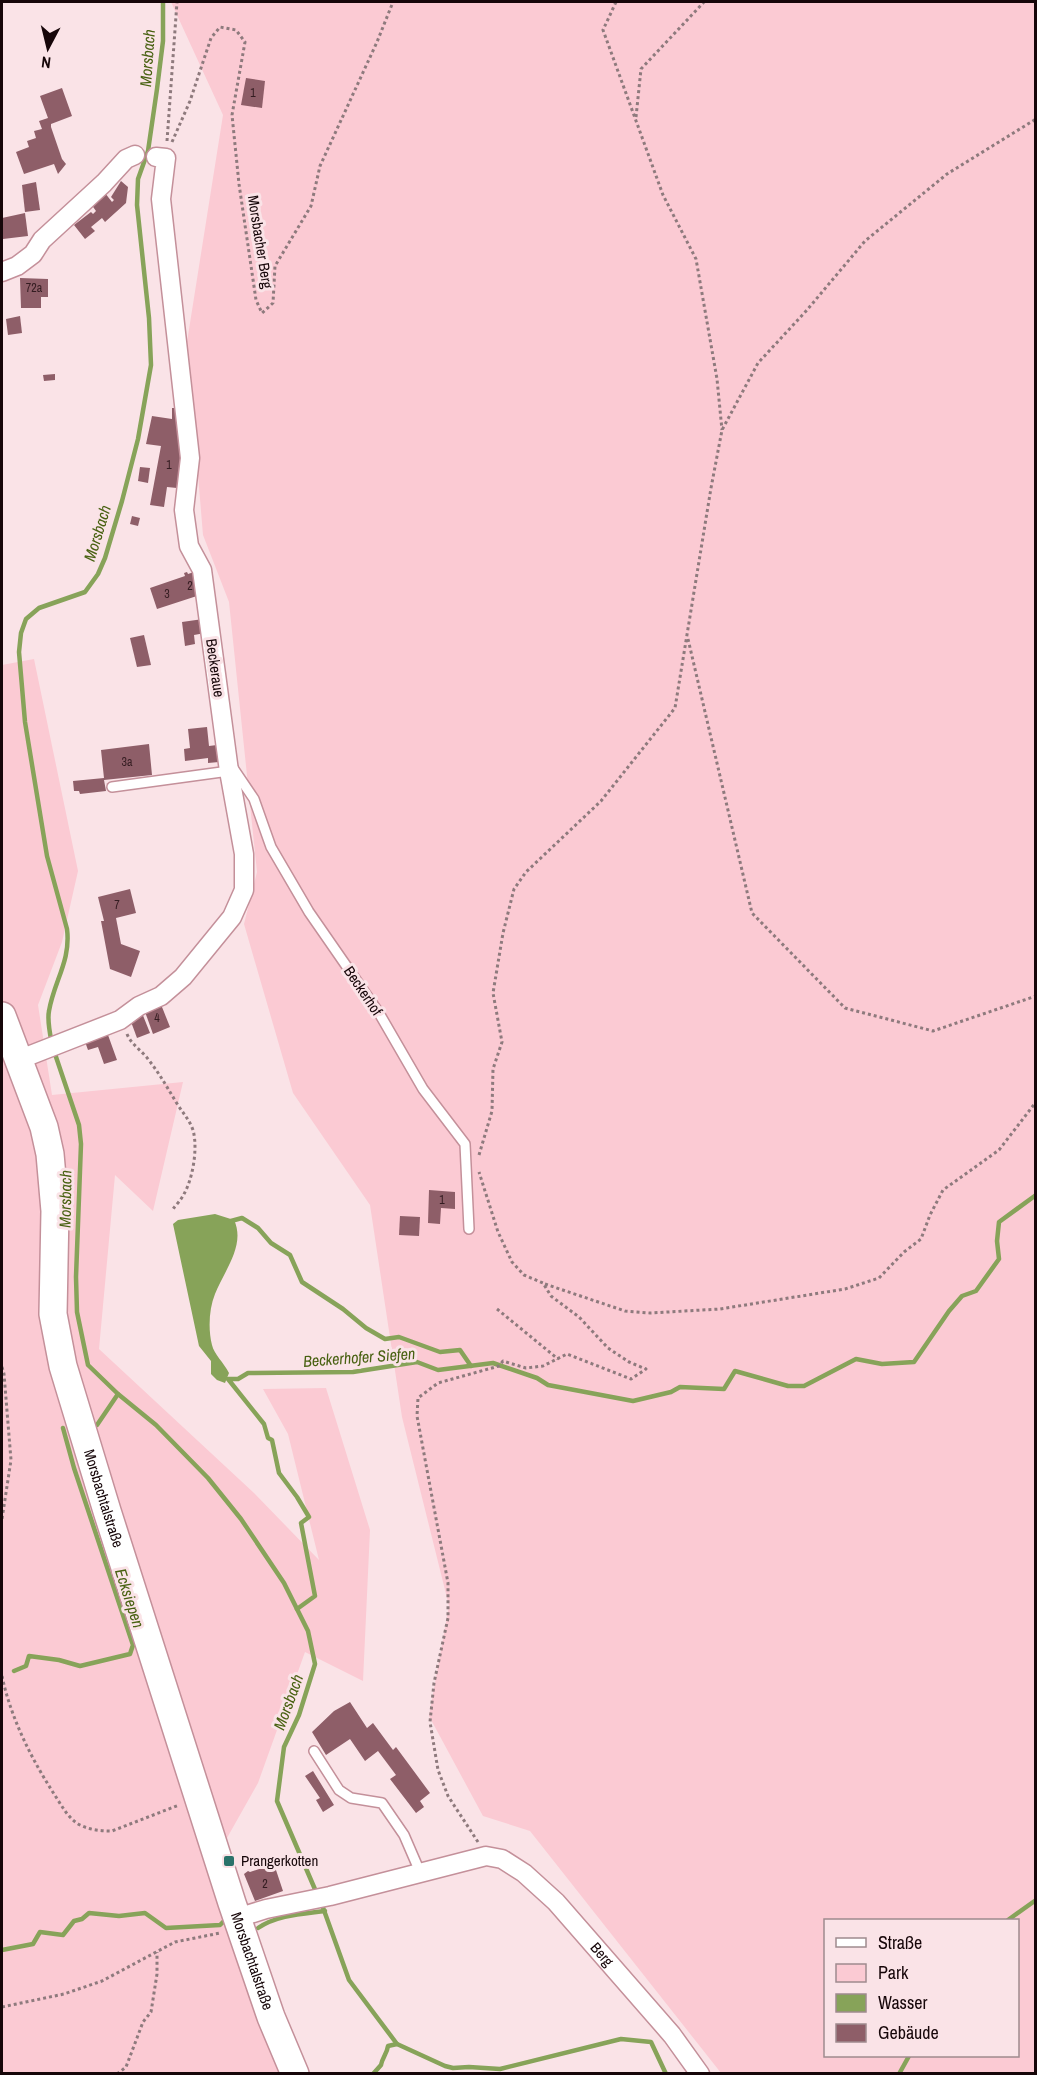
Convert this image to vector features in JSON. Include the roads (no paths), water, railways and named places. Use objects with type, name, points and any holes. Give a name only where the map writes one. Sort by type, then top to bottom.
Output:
[{"type":"main road","name":"Morsbachtalstraße","points":[[2,1016],[29,1056],[53,1173],[53,1314],[63,1366],[110,1522],[239,1923],[271,2017],[295,2073]]},
{"type":"street","points":[[2,272],[17,266],[33,254],[42,240],[104,183],[126,159],[135,155]]},
{"type":"street","name":"Beckeraue","points":[[29,1056],[120,1020],[139,1006],[161,996],[183,977],[232,917],[244,890],[244,854],[229,766],[202,570],[189,546],[184,510],[190,458],[161,199],[161,158]]},
{"type":"street","name":"Berg","points":[[420,1872],[486,1856],[502,1859],[524,1873],[556,1902],[672,2035],[700,2073]]},
{"type":"street","points":[[239,1923],[266,1909],[330,1896],[420,1872]]},
{"type":"lane","points":[[112,787],[229,766]]},
{"type":"lane","name":"Beckerhof","points":[[229,766],[254,799],[271,847],[309,912],[379,1013],[423,1089],[465,1144],[469,1228]]},
{"type":"lane","points":[[314,1751],[339,1790],[351,1798],[382,1803],[404,1835],[420,1872]]},
{"type":"water","points":[[215,1214],[234,1220],[237,1229],[236,1248],[211,1306],[211,1339],[213,1348],[229,1373],[225,1383],[217,1380],[211,1374],[211,1361],[199,1346],[173,1224],[178,1220]]},
{"type":"waterway","name":"Morsbach","points":[[52,1044],[48,1015],[67,951],[68,940],[47,856],[25,722],[19,652],[21,633],[26,619],[39,608],[85,592],[98,574],[122,501],[138,439],[151,365],[149,318],[137,205],[138,179],[148,151],[157,89],[163,41],[163,2]]},
{"type":"waterway","name":"Morsbach","points":[[54,1051],[79,1125],[81,1144],[76,1277],[77,1312],[88,1365],[118,1394],[156,1425],[208,1478],[241,1519],[284,1583],[308,1631],[315,1664],[299,1715],[284,1747],[277,1801],[317,1894]]},
{"type":"waterway","name":"Beckerhofer Siefen","points":[[297,1609],[315,1596],[301,1523],[309,1517],[279,1473],[272,1440],[268,1438],[264,1424],[228,1379],[238,1379],[248,1373],[353,1372],[417,1362],[438,1370],[493,1363],[537,1378],[548,1385],[633,1401],[671,1392],[680,1387],[724,1389],[735,1371],[788,1386],[804,1386],[856,1359],[882,1364],[914,1362],[949,1311],[962,1296],[976,1291],[999,1259],[997,1241],[999,1222],[1036,1195]]},
{"type":"waterway","points":[[231,1221],[242,1218],[258,1228],[271,1243],[290,1255],[302,1282],[343,1309],[366,1328],[385,1339],[399,1337],[440,1352],[460,1350],[471,1366]]},
{"type":"waterway","name":"Ecksiepen","points":[[97,1425],[118,1394]]},
{"type":"waterway","name":"Ecksiepen","points":[[14,1671],[26,1666],[29,1656],[59,1660],[80,1666],[130,1654],[133,1645],[74,1468],[63,1428]]},
{"type":"waterway","points":[[1009,1919],[1036,1900]]},
{"type":"waterway","name":"Morsbach","points":[[321,1902],[349,1980],[397,2044],[453,2068],[500,2069],[621,2039],[651,2042],[666,2074]]},
{"type":"waterway","points":[[258,1928],[281,1918],[325,1911]]},
{"type":"waterway","points":[[2,1950],[33,1944],[40,1932],[63,1935],[74,1921],[82,1919],[89,1913],[119,1916],[145,1913],[166,1928],[220,1925],[225,1920]]},
{"type":"waterway","points":[[373,2074],[381,2065],[388,2046],[397,2044]]},
{"type":"waterway","points":[[899,2074],[908,2057]]},
{"type":"place","name":"Prangerkotten","points":[[229,1861]]}]
